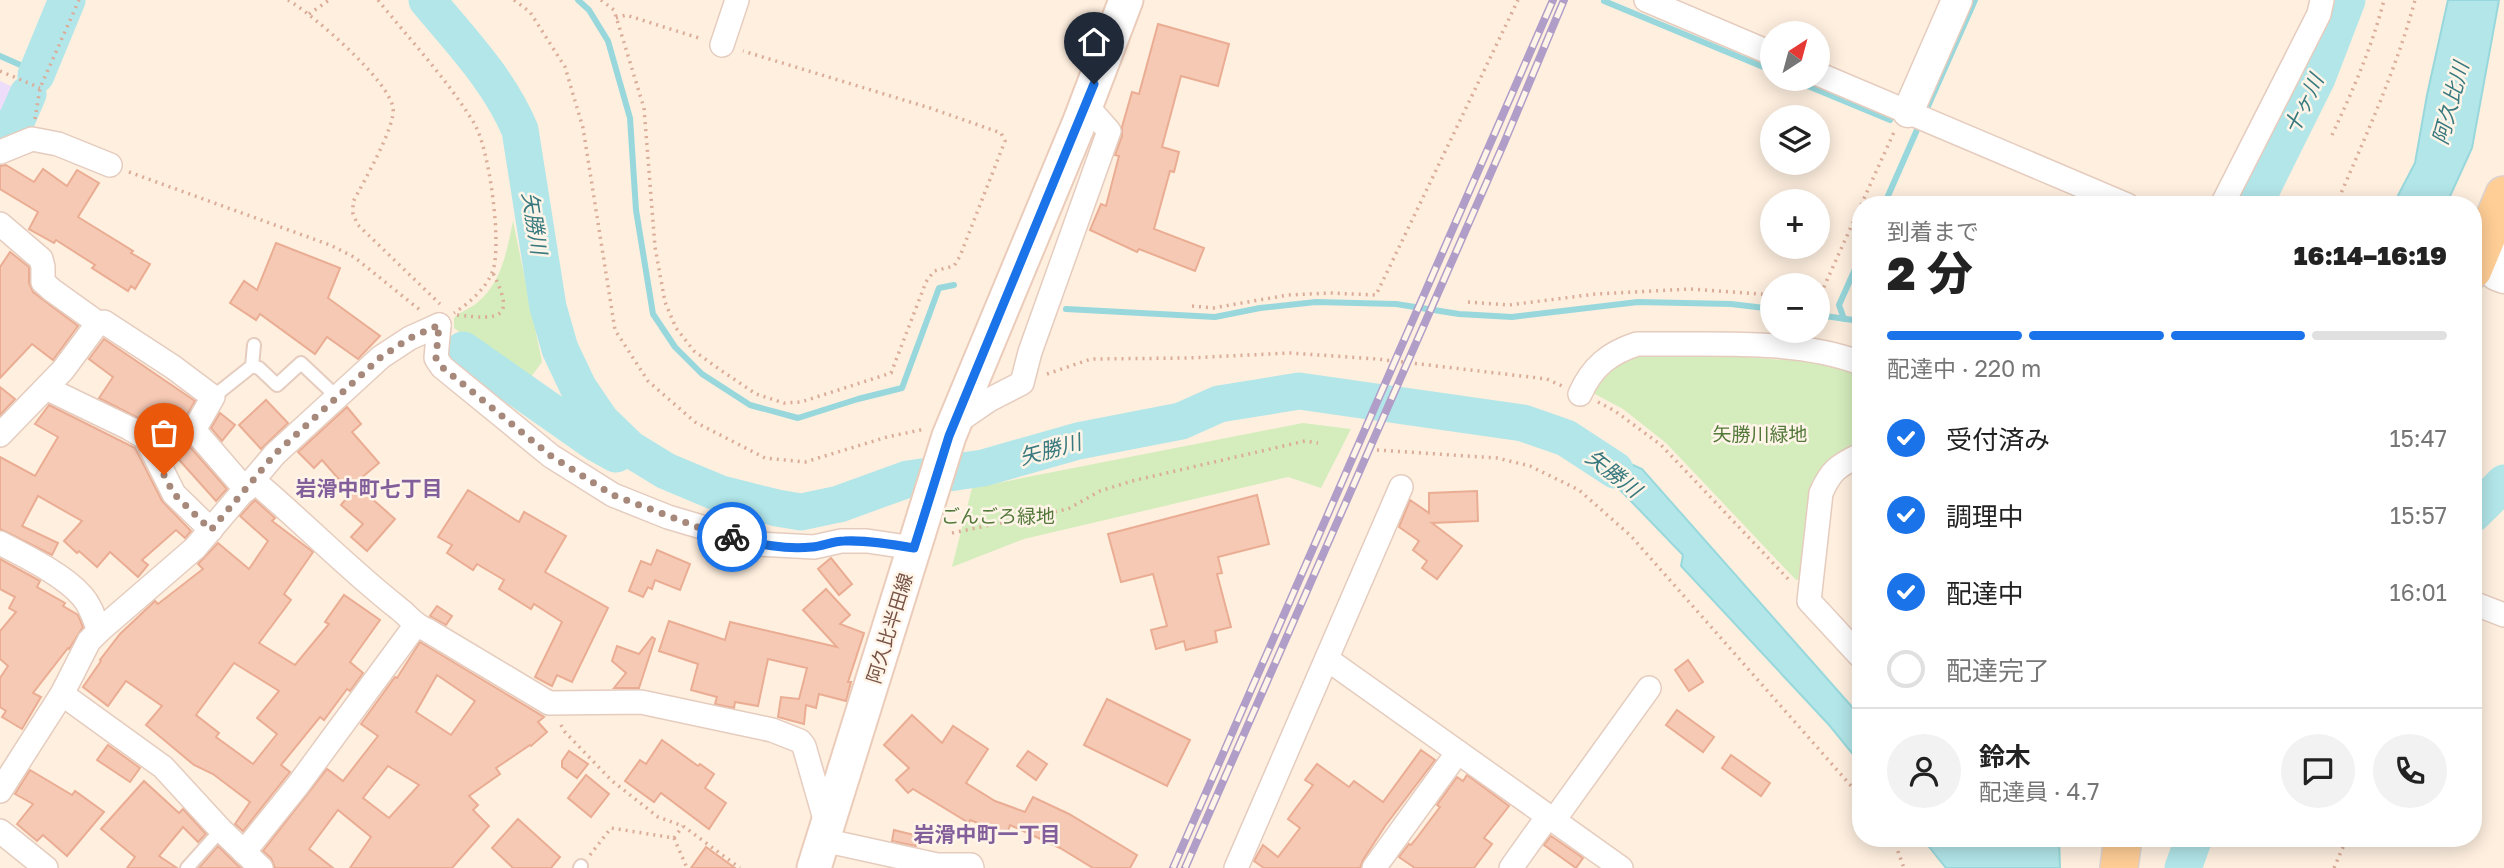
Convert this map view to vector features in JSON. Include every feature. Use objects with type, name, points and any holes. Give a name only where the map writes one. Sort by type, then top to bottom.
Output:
[{"type":"main road","name":"阿久比半田線","points":[[816,851],[952,430],[1086,105],[1126,0]]},
{"type":"main road","points":[[2490,262],[2504,195]]},
{"type":"main road","points":[[2119,868],[2122,847]]},
{"type":"street","points":[[722,45],[737,0]]},
{"type":"street","points":[[1646,0],[1760,48]]},
{"type":"street","points":[[1906,111],[1957,0]]},
{"type":"street","points":[[2227,196],[2319,14],[2322,0]]},
{"type":"street","points":[[1830,79],[2106,196]]},
{"type":"street","points":[[952,430],[989,400],[1022,383],[1030,352],[1109,131],[1086,105]]},
{"type":"street","points":[[0,152],[32,139],[58,144],[110,165]]},
{"type":"street","points":[[0,224],[40,259],[43,282],[52,290],[97,323],[104,322],[173,367],[213,397],[194,430],[250,485],[359,578],[405,613],[415,626],[427,630],[549,703],[641,702],[772,730],[800,741],[804,746],[816,851],[937,865],[971,865],[972,868]]},
{"type":"street","points":[[0,791],[6,767],[62,694],[89,641],[195,548],[275,454],[391,349],[439,319]]},
{"type":"street","points":[[439,319],[436,358],[442,367],[551,456],[613,495],[703,529],[759,544],[814,547],[841,541],[867,541],[914,548]]},
{"type":"street","points":[[0,435],[63,370],[97,323]]},
{"type":"street","points":[[1580,394],[1587,379],[1600,363],[1618,350],[1637,344],[1777,346],[1852,360]]},
{"type":"street","points":[[46,388],[145,438],[174,494],[211,530]]},
{"type":"street","points":[[1852,459],[1839,466],[1828,477],[1821,493],[1809,601],[1852,647]]},
{"type":"street","points":[[1239,867],[1401,487]]},
{"type":"street","points":[[0,543],[43,566],[81,595],[92,610],[99,631]]},
{"type":"street","points":[[2482,606],[2504,615]]},
{"type":"street","points":[[244,852],[298,785],[415,626]]},
{"type":"street","points":[[1327,659],[1621,868]]},
{"type":"street","points":[[1511,868],[1649,688]]},
{"type":"street","points":[[62,694],[163,767],[221,830],[261,868]]},
{"type":"street","points":[[1374,868],[1458,752]]},
{"type":"street","points":[[0,831],[46,868]]},
{"type":"lane","points":[[213,397],[252,366],[254,345]]},
{"type":"lane","points":[[252,366],[259,368],[277,384],[301,363],[337,397]]},
{"type":"lane","points":[[187,868],[221,830]]},
{"type":"path","points":[[32,139],[40,88],[79,0]]},
{"type":"path","points":[[288,0],[309,14],[358,59],[388,94],[394,108],[391,124],[353,202],[353,214],[358,225],[439,319]]},
{"type":"path","points":[[309,14],[329,0]]},
{"type":"path","points":[[110,165],[330,245],[354,257],[439,319],[489,318],[498,314],[504,307],[504,295],[493,273],[496,237],[481,138],[475,124],[449,88],[378,0]]},
{"type":"path","points":[[514,0],[530,12],[565,67],[583,128],[615,330],[648,381],[695,422],[765,458],[805,462],[887,437],[952,430]]},
{"type":"path","points":[[601,0],[614,10],[616,18],[644,108],[655,247],[665,302],[676,328],[694,351],[722,371],[756,394],[784,402],[801,402],[891,373],[926,282],[934,271],[954,267],[960,256],[1004,141],[1001,133],[930,108],[626,15],[616,18]]},
{"type":"path","points":[[1192,306],[1213,308],[1288,295],[1376,295],[1518,0]]},
{"type":"path","points":[[2332,135],[2356,83],[2384,0]]},
{"type":"path","points":[[2340,196],[2390,80],[2415,0]]},
{"type":"path","points":[[0,71],[40,88]]},
{"type":"path","points":[[1866,196],[1906,111]]},
{"type":"path","points":[[1830,274],[1852,226]]},
{"type":"path","points":[[439,319],[472,300],[493,273]]},
{"type":"path","points":[[1468,302],[1509,304],[1596,294],[1691,289],[1760,295]]},
{"type":"path","points":[[1022,383],[1091,359],[1290,353],[1377,359],[1547,379],[1615,411],[1661,445],[1809,601]]},
{"type":"path","points":[[952,533],[1068,509],[1100,491],[1132,481],[1305,441],[1318,443]]},
{"type":"path","points":[[1377,450],[1497,458],[1530,466],[1579,490],[1631,536],[1852,787]]},
{"type":"path","points":[[549,703],[565,732],[611,780],[657,817],[683,826],[740,868]]},
{"type":"path","points":[[674,838],[683,826]]},
{"type":"path","points":[[581,867],[611,828],[674,838]]},
{"type":"path","points":[[674,838],[687,868]]},
{"type":"path","points":[[1896,847],[1904,868]]},
{"type":"path","points":[[2334,868],[2343,847]]},
{"type":"shaded area","points":[[0,81],[24,92],[11,122],[0,126]]},
{"type":"green space","points":[[513,221],[542,362],[528,381],[454,328],[454,318],[478,302],[493,285],[502,265]]},
{"type":"green space","name":"矢勝川緑地","points":[[1638,349],[1837,364],[1852,370],[1852,450],[1831,459],[1813,488],[1802,579],[1796,580],[1666,443],[1623,409],[1587,390],[1593,377]]},
{"type":"green space","name":"ごんごろ緑地","points":[[1303,423],[1351,429],[1321,488],[1288,477],[1024,539],[952,567],[972,488]]},
{"type":"water","name":"阿久比川","points":[[2448,0],[2499,0],[2472,148],[2450,196],[2398,196],[2415,163]]},
{"type":"water","points":[[1568,436],[1642,469],[1852,707],[1852,753],[1681,566],[1683,555]]},
{"type":"water","points":[[1929,847],[2059,847],[2060,868],[1946,868]]},
{"type":"building","points":[[1158,24],[1229,44],[1218,86],[1181,76],[1162,147],[1179,152],[1174,172],[1170,171],[1154,229],[1204,248],[1195,271],[1139,249],[1137,252],[1090,230],[1101,204],[1106,206],[1119,156],[1115,155],[1132,92],[1139,94]]},
{"type":"building","points":[[6,165],[34,182],[43,169],[67,186],[77,170],[99,183],[78,217],[150,264],[135,289],[131,286],[128,291],[92,268],[95,265],[56,240],[54,243],[29,229],[38,212],[0,189],[0,166]]},
{"type":"building","points":[[276,243],[340,268],[328,298],[380,336],[358,359],[327,337],[315,354],[260,314],[256,320],[230,303],[244,281],[257,290]]},
{"type":"building","points":[[10,252],[29,267],[29,283],[33,292],[78,326],[53,360],[32,344],[0,378],[0,267]]},
{"type":"building","points":[[104,339],[195,401],[182,423],[180,432],[183,439],[227,489],[216,501],[173,453],[171,456],[154,426],[99,398],[113,377],[89,359]]},
{"type":"building","points":[[0,387],[15,399],[0,415]]},
{"type":"building","points":[[266,400],[288,423],[261,449],[239,425]]},
{"type":"building","points":[[49,405],[135,448],[162,501],[191,531],[185,538],[176,530],[142,560],[148,565],[138,577],[110,552],[97,567],[79,551],[77,553],[64,541],[82,521],[38,496],[22,526],[58,543],[52,555],[0,529],[0,457],[35,476],[58,437],[35,424]]},
{"type":"building","points":[[347,407],[361,424],[352,432],[379,463],[360,479],[374,492],[370,497],[395,519],[367,551],[351,537],[363,524],[341,505],[351,493],[322,460],[314,468],[298,452]]},
{"type":"building","points":[[220,413],[235,425],[222,441],[211,428]]},
{"type":"building","points":[[468,490],[519,522],[524,512],[566,536],[545,572],[608,608],[572,682],[557,675],[552,686],[535,677],[562,622],[534,604],[531,609],[499,589],[504,580],[477,564],[473,570],[447,553],[452,545],[438,537]]},
{"type":"building","points":[[1477,491],[1478,521],[1432,523],[1462,546],[1437,579],[1422,568],[1427,561],[1413,550],[1419,541],[1399,527],[1410,500],[1429,513],[1429,493]]},
{"type":"building","points":[[1257,495],[1269,544],[1218,557],[1222,573],[1217,574],[1231,627],[1215,631],[1217,642],[1186,650],[1184,641],[1156,649],[1151,630],[1167,626],[1153,574],[1121,582],[1108,534]]},
{"type":"building","points":[[255,500],[275,518],[272,521],[313,552],[284,594],[291,600],[259,643],[295,665],[329,624],[325,622],[344,595],[380,620],[350,662],[363,673],[324,720],[320,717],[281,765],[290,772],[243,831],[235,824],[250,802],[213,774],[194,765],[146,725],[162,706],[126,681],[108,706],[83,687],[120,634],[155,601],[158,604],[203,569],[198,564],[218,543],[249,569],[268,541],[240,516]],"holes":[[[234,663],[279,691],[257,718],[277,734],[253,764],[216,737],[219,733],[196,715]]]},
{"type":"building","points":[[657,550],[690,564],[680,590],[655,580],[652,589],[648,587],[643,597],[629,591],[641,561],[651,565]]},
{"type":"building","points":[[831,558],[852,584],[839,595],[818,569]]},
{"type":"building","points":[[0,559],[40,581],[37,587],[65,603],[63,606],[78,615],[83,627],[69,649],[33,693],[41,697],[22,729],[2,717],[6,711],[0,707],[0,678],[8,666],[0,659],[0,631],[16,612],[9,608],[15,597],[0,589]]},
{"type":"building","points":[[826,589],[850,615],[840,624],[864,633],[848,682],[851,682],[846,701],[819,694],[816,708],[806,705],[804,724],[778,717],[781,697],[799,699],[807,668],[768,659],[758,706],[735,702],[734,708],[715,704],[717,697],[691,690],[698,664],[659,651],[669,621],[725,640],[730,622],[837,647],[803,610]]},
{"type":"building","points":[[437,606],[452,616],[446,625],[430,616]]},
{"type":"building","points":[[652,637],[655,639],[639,688],[614,688],[626,673],[612,661],[617,646],[639,654]]},
{"type":"building","points":[[420,642],[544,717],[538,722],[547,732],[531,746],[496,768],[500,774],[469,796],[478,805],[473,810],[489,826],[452,868],[350,868],[371,837],[338,810],[309,849],[333,868],[275,868],[271,858],[263,851],[327,769],[343,781],[378,736],[361,724],[395,677],[397,678]],"holes":[[[437,675],[475,701],[451,735],[416,712]],[[388,766],[419,785],[389,818],[363,798]]]},
{"type":"building","points":[[1688,660],[1703,682],[1689,691],[1675,670]]},
{"type":"building","points":[[1107,699],[1190,740],[1167,786],[1084,745]]},
{"type":"building","points":[[1677,710],[1714,737],[1703,752],[1666,725]]},
{"type":"building","points":[[912,715],[942,743],[953,726],[988,749],[966,783],[995,801],[1025,812],[1033,797],[1069,814],[1137,855],[1130,868],[1093,868],[1060,848],[1010,825],[1007,834],[970,820],[969,823],[913,789],[908,793],[896,780],[909,768],[884,745]]},
{"type":"building","points":[[662,740],[714,774],[705,788],[726,803],[709,829],[661,793],[654,802],[625,781],[640,760],[646,764]]},
{"type":"building","points":[[108,745],[140,768],[130,782],[97,760]]},
{"type":"building","points":[[1421,750],[1435,760],[1385,826],[1360,868],[1264,868],[1254,861],[1263,845],[1278,857],[1300,828],[1288,819],[1313,785],[1305,780],[1317,764],[1349,787],[1354,781],[1383,802]]},
{"type":"building","points":[[569,751],[588,764],[577,778],[562,767],[562,761]]},
{"type":"building","points":[[1028,751],[1047,764],[1036,780],[1017,766]]},
{"type":"building","points":[[1731,755],[1770,783],[1761,796],[1722,768]]},
{"type":"building","points":[[30,770],[72,795],[75,791],[104,812],[67,856],[43,835],[37,841],[17,824],[33,804],[15,794]]},
{"type":"building","points":[[586,775],[609,794],[591,817],[568,798]]},
{"type":"building","points":[[1467,775],[1509,806],[1484,838],[1492,844],[1474,868],[1415,868],[1399,857],[1440,807],[1437,805],[1457,777],[1463,781]]},
{"type":"building","points":[[144,781],[179,813],[183,809],[206,834],[198,842],[183,827],[159,856],[177,868],[127,868],[135,857],[101,829]]},
{"type":"building","points":[[518,819],[560,857],[551,868],[513,868],[492,848]]},
{"type":"building","points":[[894,830],[918,836],[916,846],[892,841]]},
{"type":"building","points":[[1551,836],[1583,858],[1576,868],[1544,845]]},
{"type":"building","points":[[218,846],[235,863],[241,868],[199,868]]},
{"type":"building","points":[[706,847],[735,868],[691,868]]},
{"type":"waterway","points":[[0,56],[34,71],[67,0]]},
{"type":"waterway","points":[[36,75],[67,0]]},
{"type":"waterway","name":"矢勝川","points":[[427,0],[490,78],[520,130],[548,307],[560,349],[578,387],[601,421],[630,449],[666,471],[721,494],[801,512],[839,504],[908,479],[983,468],[1078,441],[1181,421],[1219,404],[1299,391],[1523,423],[1566,438],[1615,470]]},
{"type":"waterway","points":[[578,0],[589,10],[608,41],[630,118],[636,210],[653,314],[675,347],[702,374],[750,405],[798,418],[902,388],[939,288],[954,285]]},
{"type":"waterway","points":[[1925,113],[1975,0]]},
{"type":"waterway","name":"十ヶ川","points":[[2258,196],[2317,78],[2347,0]]},
{"type":"waterway","points":[[1604,1],[1760,66]]},
{"type":"waterway","points":[[1820,91],[1890,120]]},
{"type":"waterway","points":[[0,130],[15,124],[28,94]]},
{"type":"waterway","points":[[1888,196],[1920,123]]},
{"type":"waterway","points":[[1844,319],[1839,305],[1852,276]]},
{"type":"waterway","points":[[1066,309],[1215,317],[1260,308],[1316,302],[1396,304],[1459,314],[1512,317],[1638,302],[1731,304],[1760,307]]},
{"type":"waterway","points":[[1830,317],[1852,320]]},
{"type":"waterway","points":[[463,350],[596,443],[616,454]]},
{"type":"waterway","points":[[2482,505],[2504,483]]},
{"type":"waterway","points":[[2183,868],[2191,847]]},
{"type":"railway","points":[[1173,868],[1553,0]]},
{"type":"railway","points":[[1185,868],[1504,143],[1564,0]]},
{"type":"way so far","points":[[164,475],[174,494],[211,530],[275,454],[381,357],[410,338],[439,325],[436,358],[442,367],[551,456],[613,495],[668,517],[732,537]]},
{"type":"district","name":"岩滑中町七丁目","points":[[369,488]]},
{"type":"district","name":"岩滑中町一丁目","points":[[987,834]]},
{"type":"route","points":[[732,537],[790,548],[814,547],[841,541],[867,541],[914,548],[949,436],[1094,84]]}]
